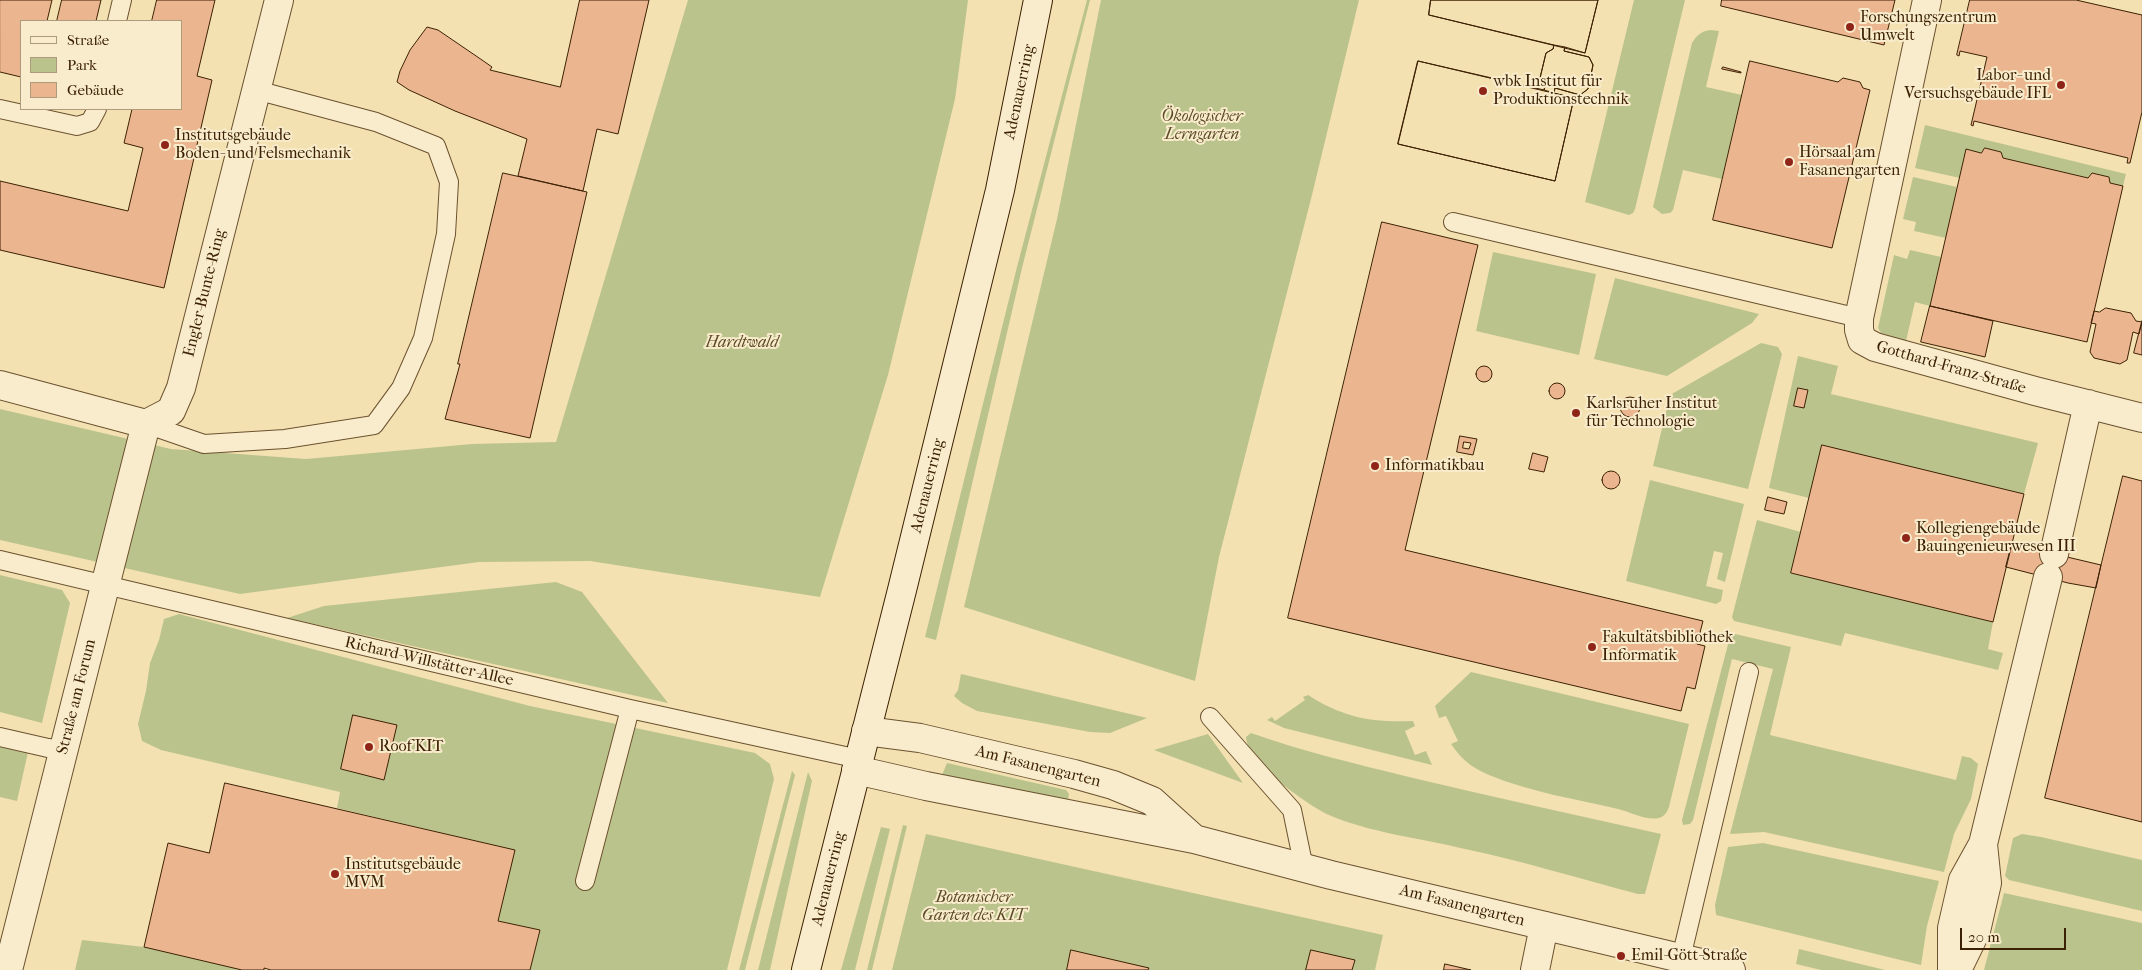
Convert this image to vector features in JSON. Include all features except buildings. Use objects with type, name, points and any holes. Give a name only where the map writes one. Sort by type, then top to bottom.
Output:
[{"type":"street","name":"Engler-Bunte-Ring","points":[[146,424],[171,411],[181,388],[279,0]]},
{"type":"street","name":"Adenauerring","points":[[806,970],[1000,190],[1038,0]]},
{"type":"street","name":"Gotthard-Franz-Straße","points":[[1927,0],[1859,318],[1859,330],[1862,340],[1875,347],[2142,418]]},
{"type":"street","points":[[0,385],[146,424]]},
{"type":"street","points":[[1952,970],[1952,928],[1963,880],[1983,844],[2088,404]]},
{"type":"street","name":"Straße am Forum","points":[[8,970],[146,424]]},
{"type":"street","name":"Am Fasanengarten","points":[[866,730],[920,738],[1113,785],[1152,801],[1194,838]]},
{"type":"street","name":"Am Fasanengarten","points":[[858,765],[926,786],[1194,838],[1304,868],[1731,970]]},
{"type":"street","points":[[1957,970],[1976,932],[1987,883],[1983,844]]},
{"type":"street","points":[[1535,970],[1544,926]]},
{"type":"lane","points":[[117,20],[122,0]]},
{"type":"lane","points":[[146,424],[204,444],[284,440],[374,425],[401,388],[423,338],[446,234],[449,182],[436,146],[376,122],[256,90]]},
{"type":"lane","points":[[0,108],[77,126],[90,122],[96,110]]},
{"type":"lane","points":[[1453,222],[1859,318]]},
{"type":"lane","name":"Richard-Willstätter-Allee","points":[[0,560],[858,765]]},
{"type":"lane","points":[[1681,958],[1749,672]]},
{"type":"lane","points":[[585,881],[630,709]]},
{"type":"lane","points":[[1210,718],[1292,810],[1304,868]]},
{"type":"lane","points":[[0,737],[63,750]]},
{"type":"green space","name":"Hardtwald","points":[[688,0],[968,0],[955,99],[888,375],[820,597],[590,561],[479,562],[240,594],[0,540],[0,409],[171,449],[306,459],[472,444],[556,442]]},
{"type":"green space","points":[[1087,0],[1090,0],[1022,268],[936,640],[925,637],[1017,267]]},
{"type":"green space","name":"Ökologischer Lerngarten","points":[[1101,0],[1359,0],[1312,195],[1219,557],[1195,681],[964,607],[1057,219]]},
{"type":"green space","points":[[1634,0],[1685,0],[1635,209],[1629,215],[1585,202]]},
{"type":"green space","points":[[1711,30],[1719,31],[1706,87],[1742,95],[1722,179],[1683,170],[1673,210],[1670,213],[1662,214],[1653,207],[1692,43],[1700,34]]},
{"type":"green space","points":[[1925,125],[2126,174],[2123,186],[2110,183],[2109,177],[2092,173],[2088,178],[2003,158],[2001,152],[1985,148],[1981,153],[1966,149],[1960,178],[1915,168]]},
{"type":"green space","points":[[1913,177],[1957,187],[1946,238],[1914,231],[1916,222],[1903,219]]},
{"type":"green space","points":[[1910,250],[1941,257],[1930,306],[1915,302],[1906,341],[1882,335],[1878,328],[1894,255],[1907,259]]},
{"type":"green space","points":[[1493,252],[1596,274],[1579,355],[1476,331]]},
{"type":"green space","points":[[1615,278],[1759,314],[1752,323],[1667,376],[1594,359]]},
{"type":"green space","points":[[1761,343],[1778,347],[1782,354],[1748,489],[1653,466],[1670,395]]},
{"type":"green space","points":[[1798,356],[1838,366],[1831,394],[2038,443],[2024,494],[1822,446],[1809,498],[1769,488]]},
{"type":"green space","points":[[1650,480],[1744,504],[1725,582],[1717,579],[1723,553],[1714,551],[1706,586],[1723,590],[1721,601],[1716,604],[1626,581]]},
{"type":"green space","points":[[1757,520],[1801,532],[1791,573],[1993,622],[1988,649],[2003,653],[1998,670],[1845,633],[1841,646],[1734,621],[1732,617]]},
{"type":"green space","points":[[0,575],[62,590],[70,603],[42,723],[0,712]]},
{"type":"green space","points":[[556,582],[582,592],[668,703],[287,618],[324,606]]},
{"type":"green space","points":[[179,614],[530,706],[755,753],[770,764],[774,779],[727,970],[530,970],[540,930],[498,921],[514,850],[337,808],[340,792],[161,750],[142,741],[138,724],[150,663],[159,640],[164,619]]},
{"type":"green space","points":[[1731,633],[1791,647],[1770,735],[1956,780],[1962,756],[1971,758],[1978,764],[1971,799],[1954,834],[1944,872],[1764,832],[1730,834],[1773,669],[1732,659],[1693,820],[1690,824],[1683,825],[1682,820]]},
{"type":"green space","points":[[1471,672],[1689,724],[1666,814],[1654,819],[1553,795],[1505,781],[1472,766],[1463,759],[1451,744],[1458,741],[1446,716],[1439,718],[1435,706]]},
{"type":"green space","points":[[961,674],[1147,718],[1110,733],[1090,732],[977,711],[954,696],[958,690]]},
{"type":"green space","points":[[1308,695],[1333,709],[1358,717],[1384,721],[1413,721],[1415,726],[1405,731],[1415,755],[1426,751],[1432,765],[1284,728],[1267,720],[1272,717],[1275,721],[1305,700],[1303,697]]},
{"type":"green space","points":[[1251,733],[1270,740],[1389,772],[1661,834],[1645,894],[1638,894],[1487,854],[1378,831],[1329,815],[1293,793],[1267,770],[1249,747],[1246,737]]},
{"type":"green space","points":[[1208,734],[1243,783],[1154,750]]},
{"type":"green space","points":[[0,741],[29,748],[17,801],[0,797]]},
{"type":"green space","points":[[947,763],[1066,790],[1069,794],[1068,800],[1063,802],[1057,801],[942,775]]},
{"type":"green space","points":[[792,771],[795,775],[745,970],[739,970]]},
{"type":"green space","points":[[808,772],[812,781],[770,970],[758,970]]},
{"type":"green space","points":[[903,825],[907,826],[872,970],[867,970]]},
{"type":"green space","points":[[881,827],[890,829],[855,970],[841,970]]},
{"type":"green space","name":"Botanischer Garten des KIT","points":[[926,834],[1383,935],[1375,970],[892,970]]},
{"type":"green space","points":[[2022,834],[2142,860],[2142,911],[2009,880],[2005,876],[2013,838]]},
{"type":"green space","points":[[1763,843],[1939,881],[1927,926],[1921,965],[1716,915],[1715,905],[1728,847]]},
{"type":"green space","points":[[2004,893],[2142,923],[2142,970],[1984,970]]},
{"type":"green space","points":[[82,940],[144,947],[242,970],[75,970]]},
{"type":"green space","points":[[1799,949],[1885,970],[1821,970],[1796,964]]},
{"type":"place","name":"Forschungszentrum Umwelt","points":[[1850,27]]},
{"type":"place","name":"Labor- und Versuchsgebäude IFL","points":[[2061,85]]},
{"type":"place","name":"wbk Institut für Produktionstechnik","points":[[1483,91]]},
{"type":"place","name":"Institutsgebäude Boden- und Felsmechanik","points":[[165,145]]},
{"type":"place","name":"Hörsaal am Fasanengarten","points":[[1789,162]]},
{"type":"place","name":"Karlsruher Institut für Technologie","points":[[1576,413]]},
{"type":"place","name":"Informatikbau","points":[[1375,466]]},
{"type":"place","name":"Kollegiengebäude Bauingenieurwesen III","points":[[1906,538]]},
{"type":"place","name":"Fakultätsbibliothek Informatik","points":[[1592,647]]},
{"type":"place","name":"RoofKIT","points":[[369,747]]},
{"type":"place","name":"Institutsgebäude MVM","points":[[335,874]]},
{"type":"place","name":"Emil-Gött-Straße","points":[[1621,956]]}]
